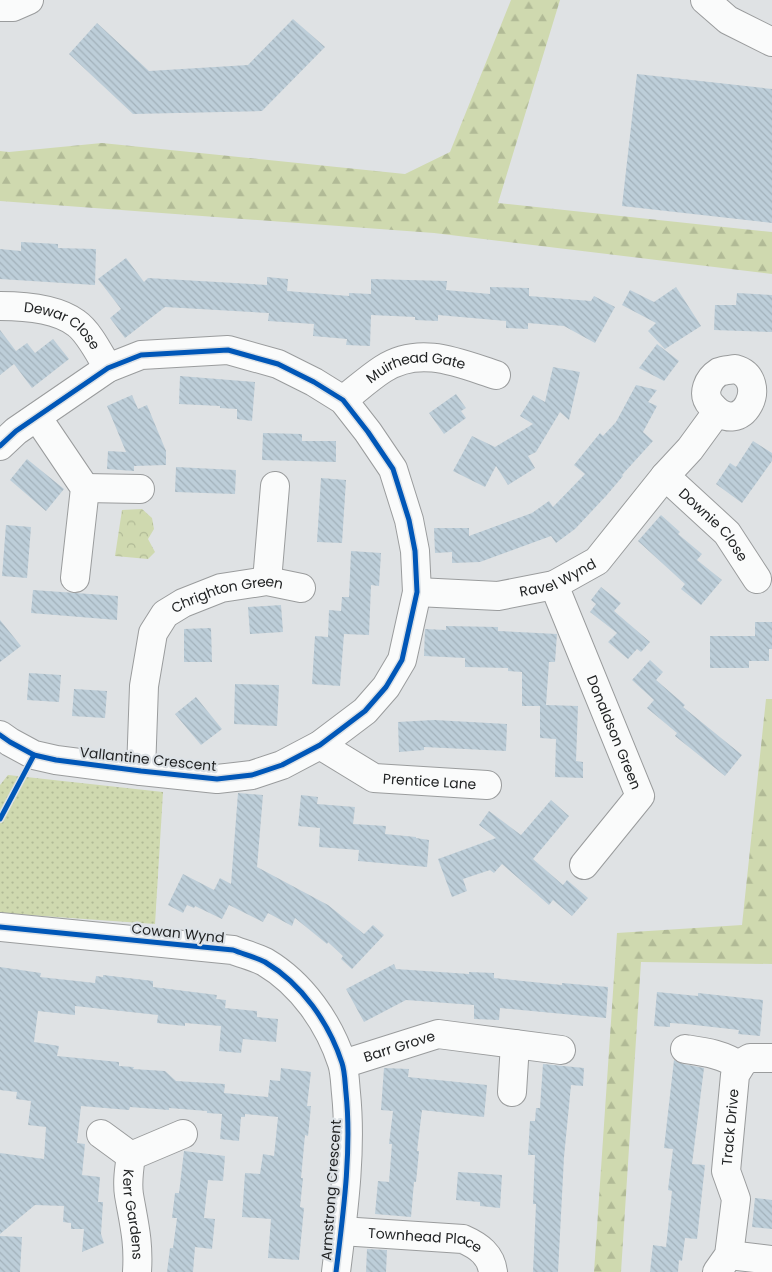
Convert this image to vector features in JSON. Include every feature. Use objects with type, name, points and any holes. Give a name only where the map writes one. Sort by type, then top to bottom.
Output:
[{"type":"street","points":[[0,7],[12,8],[29,0]]},
{"type":"street","points":[[704,0],[728,20],[772,42]]},
{"type":"street","name":"Dewar Close","points":[[0,306],[31,308],[55,313],[77,323],[108,368]]},
{"type":"street","name":"Vallantine Crescent","points":[[0,446],[16,431],[108,368],[141,355],[228,350],[278,364],[314,382],[343,400],[393,469],[409,520],[415,551],[417,592],[402,660],[386,687],[365,711],[320,745],[282,765],[252,775],[217,780],[56,760],[34,755],[0,735]]},
{"type":"street","name":"Muirhead Gate","points":[[343,400],[384,368],[412,357],[446,359],[496,375]]},
{"type":"street","name":"Ravel Wynd","points":[[417,592],[498,596],[554,585],[597,561],[665,476],[690,449],[717,412]]},
{"type":"street","points":[[37,417],[85,488],[76,578]]},
{"type":"street","name":"Downie Close","points":[[665,476],[727,533],[757,579]]},
{"type":"street","points":[[267,581],[275,486]]},
{"type":"street","points":[[85,488],[140,489]]},
{"type":"street","name":"Chrighton Green","points":[[141,771],[144,686],[154,633],[165,614],[182,603],[221,588],[267,581],[301,588]]},
{"type":"street","name":"Donaldson Green","points":[[554,585],[640,796],[584,865]]},
{"type":"street","name":"Prentice Lane","points":[[320,745],[374,778],[488,785]]},
{"type":"street","name":"Cowan Wynd","points":[[0,927],[232,950],[264,962],[290,981],[309,1000],[325,1024]]},
{"type":"street","name":"Armstrong Crescent","points":[[325,1024],[343,1064],[348,1129],[341,1231],[336,1272]]},
{"type":"street","name":"Barr Grove","points":[[343,1064],[438,1034],[561,1050]]},
{"type":"street","points":[[512,1092],[515,1044]]},
{"type":"street","points":[[684,1049],[709,1052],[722,1056],[740,1066],[750,1058],[772,1058]]},
{"type":"street","name":"Track Drive","points":[[723,1264],[736,1199],[726,1170],[735,1075],[740,1066]]},
{"type":"street","name":"Kerr Gardens","points":[[101,1134],[131,1156]]},
{"type":"street","name":"Kerr Gardens","points":[[131,1156],[183,1134]]},
{"type":"street","name":"Kerr Gardens","points":[[131,1156],[128,1174],[129,1194],[135,1219],[138,1251],[137,1272]]},
{"type":"street","name":"Townhead Place","points":[[341,1231],[463,1239],[474,1244],[490,1258],[494,1272]]},
{"type":"street","points":[[723,1264],[772,1260]]},
{"type":"green space","points":[[511,0],[560,0],[498,203],[772,232],[772,274],[434,233],[0,201],[0,151],[9,152],[102,143],[405,174],[450,152]]},
{"type":"green space","points":[[142,509],[152,518],[154,529],[148,539],[155,552],[148,559],[115,556],[122,510]]},
{"type":"green space","points":[[766,699],[772,699],[772,964],[641,962],[621,1272],[594,1272],[617,933],[742,925]]},
{"type":"green space","points":[[8,775],[163,792],[155,924],[0,913],[0,785]]},
{"type":"building","points":[[293,19],[325,47],[262,111],[133,114],[69,54],[97,23],[149,71],[248,65]]},
{"type":"building","points":[[637,74],[772,89],[772,223],[622,206]]},
{"type":"building","points":[[21,242],[58,244],[58,248],[96,249],[95,285],[0,279],[0,249],[21,251]]},
{"type":"building","points":[[126,258],[144,282],[148,278],[267,285],[267,277],[288,279],[287,291],[349,296],[349,293],[371,294],[371,279],[447,281],[446,290],[490,294],[490,287],[529,288],[529,296],[591,301],[594,296],[615,307],[595,343],[564,326],[528,323],[528,329],[506,328],[506,321],[438,315],[438,321],[415,320],[415,317],[371,315],[370,346],[346,345],[347,339],[313,336],[314,324],[268,321],[269,313],[165,307],[125,338],[110,318],[121,309],[98,279]]},
{"type":"building","points":[[676,287],[701,326],[665,349],[648,331],[656,323],[622,305],[630,290],[654,302]]},
{"type":"building","points":[[737,293],[772,295],[772,332],[714,330],[715,305],[736,305]]},
{"type":"building","points":[[0,330],[16,351],[27,343],[35,353],[53,339],[69,359],[32,388],[14,364],[0,375]]},
{"type":"building","points":[[657,344],[679,361],[664,381],[639,368]]},
{"type":"building","points":[[553,367],[580,372],[569,420],[560,412],[536,452],[528,456],[535,468],[508,485],[496,466],[485,487],[453,471],[472,436],[495,447],[533,424],[520,416],[533,395],[545,402]]},
{"type":"building","points":[[180,376],[255,382],[252,421],[237,419],[237,409],[220,408],[220,406],[179,404]]},
{"type":"building","points":[[636,385],[657,390],[648,402],[657,406],[643,432],[653,441],[575,529],[556,543],[551,536],[480,562],[452,563],[452,552],[435,553],[434,528],[469,528],[469,536],[532,513],[549,501],[553,507],[585,474],[574,465],[600,433],[603,436],[616,422]]},
{"type":"building","points":[[456,394],[466,408],[461,411],[466,418],[444,434],[429,413]]},
{"type":"building","points":[[132,395],[138,409],[147,405],[166,451],[166,465],[134,466],[134,471],[107,469],[108,451],[126,452],[107,406]]},
{"type":"building","points":[[263,433],[302,434],[302,441],[336,441],[336,462],[262,460]]},
{"type":"building","points":[[753,441],[772,453],[772,461],[742,503],[716,484],[730,463],[736,467]]},
{"type":"building","points":[[27,459],[64,489],[46,511],[10,480]]},
{"type":"building","points":[[176,467],[236,470],[235,494],[175,492]]},
{"type":"building","points":[[321,478],[346,480],[342,543],[317,542]]},
{"type":"building","points":[[661,515],[680,532],[678,534],[702,554],[697,560],[722,580],[701,605],[681,589],[685,584],[638,541]]},
{"type":"building","points":[[6,525],[31,527],[27,578],[2,576]]},
{"type":"building","points":[[351,551],[381,553],[379,586],[371,585],[369,635],[344,634],[340,686],[312,684],[315,636],[328,637],[329,610],[341,611],[342,597],[349,597]]},
{"type":"building","points":[[601,587],[621,603],[614,611],[650,642],[641,652],[637,649],[628,659],[608,642],[617,633],[590,612],[596,604],[591,600]]},
{"type":"building","points":[[33,590],[118,596],[117,620],[31,613]]},
{"type":"building","points":[[281,605],[283,632],[250,634],[248,607]]},
{"type":"building","points":[[0,620],[21,646],[0,662]]},
{"type":"building","points":[[755,622],[772,622],[772,649],[769,649],[769,661],[749,661],[749,668],[710,668],[710,636],[755,636]]},
{"type":"building","points":[[446,626],[498,627],[498,631],[557,634],[555,662],[549,662],[546,705],[578,706],[576,761],[583,762],[583,778],[555,777],[556,739],[540,738],[540,706],[522,706],[522,672],[508,671],[508,668],[465,667],[465,658],[424,656],[425,629],[446,630]]},
{"type":"building","points":[[211,628],[212,662],[184,662],[184,629]]},
{"type":"building","points":[[650,660],[663,672],[656,680],[685,705],[683,707],[742,755],[725,776],[675,736],[677,733],[647,708],[654,700],[632,680]]},
{"type":"building","points":[[29,673],[61,675],[59,702],[27,700]]},
{"type":"building","points":[[235,684],[279,685],[277,726],[234,724]]},
{"type":"building","points":[[74,689],[107,691],[105,718],[72,716]]},
{"type":"building","points":[[196,697],[222,729],[201,745],[175,714]]},
{"type":"building","points":[[434,720],[507,724],[506,751],[424,747],[424,750],[399,752],[398,722]]},
{"type":"building","points":[[238,793],[263,795],[257,867],[328,905],[364,934],[373,925],[384,935],[352,969],[341,959],[343,956],[328,942],[327,944],[295,918],[292,926],[268,913],[263,922],[229,905],[222,919],[195,906],[194,908],[187,905],[183,913],[168,905],[183,874],[214,890],[220,878],[231,884]]},
{"type":"building","points":[[301,795],[318,797],[317,804],[355,807],[353,824],[386,826],[385,834],[429,840],[427,867],[358,861],[359,850],[319,847],[320,828],[298,826]]},
{"type":"building","points":[[551,800],[569,816],[533,859],[563,885],[567,880],[588,898],[572,916],[553,900],[549,905],[502,864],[494,873],[490,870],[463,879],[467,891],[452,897],[438,859],[496,838],[479,825],[489,811],[521,835]]},
{"type":"building","points":[[394,964],[396,969],[469,974],[469,972],[494,973],[494,978],[562,985],[562,983],[608,987],[606,1018],[500,1008],[499,1020],[474,1019],[474,1005],[406,1000],[364,1022],[346,989]]},
{"type":"building","points":[[0,967],[41,973],[40,977],[95,983],[96,976],[103,977],[103,975],[153,981],[153,987],[217,995],[216,999],[226,1000],[225,1008],[257,1011],[257,1017],[278,1019],[276,1042],[243,1039],[241,1053],[219,1051],[221,1026],[185,1023],[185,1026],[157,1023],[158,1015],[75,1006],[75,1015],[38,1011],[34,1042],[59,1046],[57,1056],[119,1062],[119,1066],[134,1067],[133,1069],[165,1071],[176,1081],[225,1084],[224,1093],[268,1097],[270,1080],[280,1081],[281,1068],[311,1072],[307,1106],[311,1106],[308,1136],[305,1135],[301,1178],[303,1178],[300,1207],[304,1208],[299,1260],[268,1258],[271,1219],[242,1217],[245,1173],[260,1174],[263,1154],[274,1156],[278,1117],[245,1114],[245,1117],[241,1117],[239,1141],[220,1139],[222,1114],[169,1108],[169,1110],[130,1107],[129,1110],[81,1106],[77,1143],[85,1144],[82,1175],[100,1177],[98,1202],[103,1202],[101,1234],[104,1243],[82,1252],[84,1229],[71,1229],[71,1223],[63,1222],[64,1206],[35,1205],[0,1234],[0,1153],[44,1159],[46,1127],[28,1125],[31,1101],[16,1099],[17,1092],[0,1090]]},
{"type":"building","points":[[657,992],[698,996],[698,993],[763,1000],[760,1036],[738,1034],[739,1030],[686,1024],[670,1023],[670,1027],[654,1026]]},
{"type":"building","points":[[674,1060],[683,1064],[704,1068],[692,1164],[705,1165],[697,1239],[685,1238],[682,1261],[679,1260],[678,1272],[650,1272],[653,1245],[666,1247],[672,1191],[668,1190],[673,1149],[664,1148]]},
{"type":"building","points":[[543,1064],[584,1068],[583,1086],[571,1085],[564,1157],[558,1272],[533,1272],[536,1204],[533,1204],[535,1155],[528,1155],[530,1121],[535,1121],[536,1108],[540,1108]]},
{"type":"building","points":[[384,1068],[409,1069],[408,1077],[487,1085],[484,1117],[422,1110],[411,1217],[375,1214],[378,1181],[389,1182],[392,1144],[389,1144],[393,1111],[381,1110]]},
{"type":"building","points":[[184,1151],[225,1156],[223,1181],[208,1180],[204,1218],[215,1219],[212,1249],[195,1247],[193,1272],[167,1272],[170,1248],[173,1248],[177,1218],[172,1218],[175,1193],[179,1193]]},
{"type":"building","points":[[458,1172],[502,1175],[500,1208],[480,1206],[480,1202],[456,1200]]},
{"type":"building","points":[[755,1198],[772,1200],[772,1229],[752,1227]]},
{"type":"building","points":[[0,1236],[22,1237],[20,1272],[0,1272]]},
{"type":"building","points":[[367,1249],[387,1250],[386,1272],[366,1272]]},
{"type":"cycle path","points":[[0,446],[16,431],[108,368],[141,355],[228,350],[278,364],[314,382],[343,400],[393,469],[409,520],[415,551],[417,592],[402,660],[386,687],[365,711],[320,745],[282,765],[252,775],[217,779],[141,771],[56,760],[34,755],[0,735]]},
{"type":"cycle path","points":[[0,819],[34,755]]},
{"type":"cycle path","points":[[0,927],[233,950],[265,962],[291,981],[322,1019],[330,1033],[342,1063],[344,1074],[348,1137],[344,1206],[336,1272]]}]
